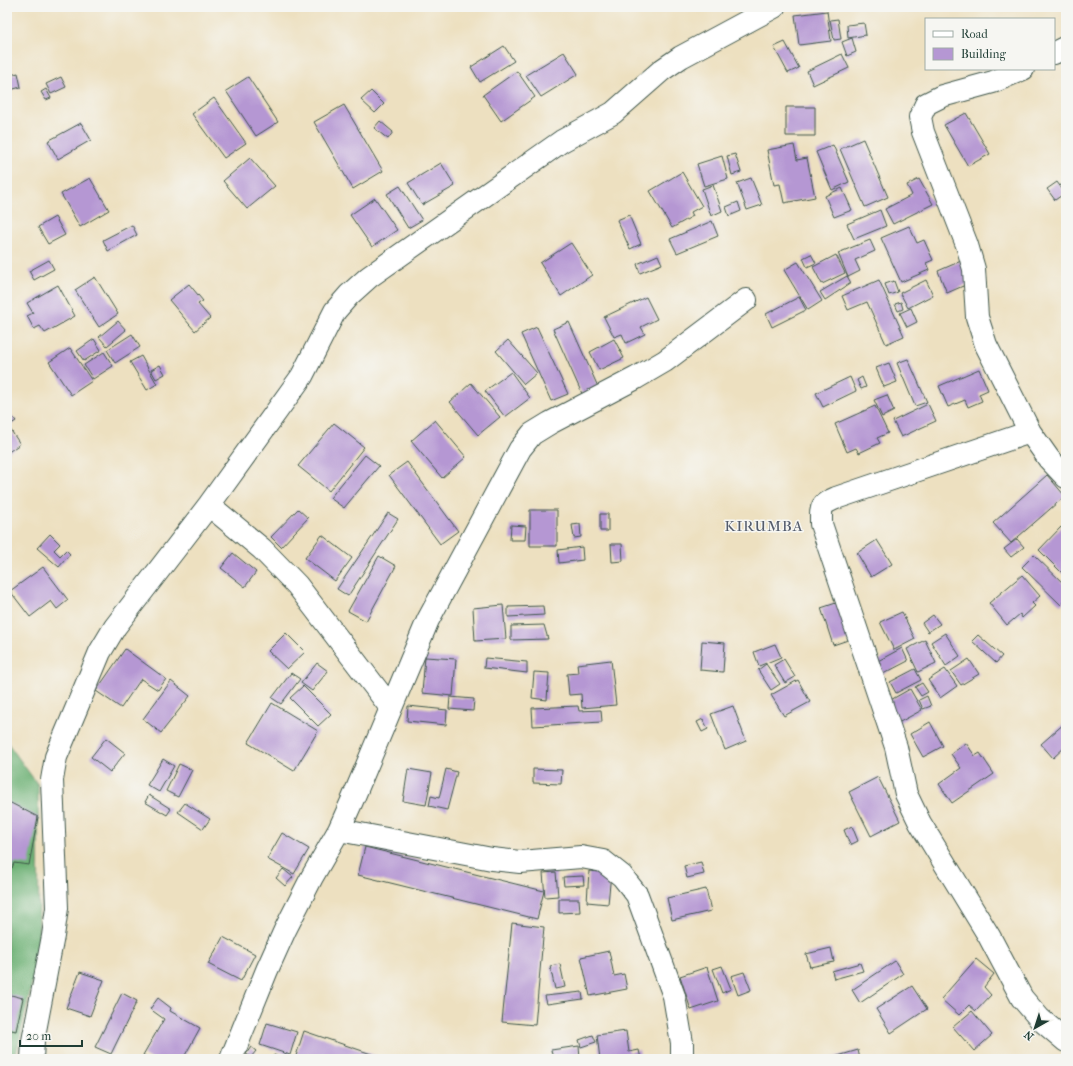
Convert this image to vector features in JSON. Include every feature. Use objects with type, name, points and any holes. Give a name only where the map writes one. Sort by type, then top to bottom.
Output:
[{"type":"street","points":[[32,1059],[33,1041],[57,908],[52,780],[56,757],[100,652],[115,627],[209,505],[302,376],[335,311],[349,295],[369,277],[562,141],[613,112],[662,70],[681,57],[774,7]]},
{"type":"street","points":[[1055,52],[1066,47]]},
{"type":"street","points":[[1021,70],[993,82],[942,96],[926,104],[920,117],[923,132],[967,245],[974,269],[977,317],[986,345],[1030,432],[1049,459],[1066,477]]},
{"type":"street","points":[[231,1059],[285,930],[352,801],[428,620],[520,449],[532,434],[550,422],[636,378],[665,361],[746,300]]},
{"type":"street","points":[[1030,432],[824,503],[821,510],[821,524],[896,747],[906,794],[920,823],[989,936],[1022,998],[1040,1019],[1066,1041]]},
{"type":"street","points":[[209,505],[262,549],[297,585],[391,708]]},
{"type":"street","points":[[338,830],[492,859],[520,862],[581,857],[603,860],[622,876],[637,895],[674,996],[682,1043],[682,1059]]},
{"type":"green space","points":[[7,742],[38,785],[39,952],[15,1059],[7,1059]]},
{"type":"building","points":[[827,11],[831,41],[799,45],[795,15]]},
{"type":"building","points":[[838,19],[841,39],[834,40],[830,20]]},
{"type":"building","points":[[864,23],[866,35],[848,38],[847,25]]},
{"type":"building","points":[[852,38],[856,52],[847,56],[842,42]]},
{"type":"building","points":[[785,42],[799,68],[788,73],[774,47]]},
{"type":"building","points":[[504,46],[514,61],[480,82],[471,67]]},
{"type":"building","points":[[564,52],[578,74],[541,97],[526,75]]},
{"type":"building","points":[[842,54],[849,68],[813,85],[807,71]]},
{"type":"building","points":[[517,71],[535,97],[501,121],[483,95]]},
{"type":"building","points":[[18,73],[21,87],[10,90],[7,76]]},
{"type":"building","points":[[61,77],[66,87],[51,94],[46,84]]},
{"type":"building","points":[[248,77],[278,122],[256,136],[226,91]]},
{"type":"building","points":[[46,89],[51,98],[46,100],[41,92]]},
{"type":"building","points":[[371,91],[384,104],[375,113],[361,100]]},
{"type":"building","points":[[214,98],[246,143],[224,158],[192,114]]},
{"type":"building","points":[[344,105],[383,171],[353,189],[314,122]]},
{"type":"building","points":[[786,107],[815,107],[815,136],[786,136]]},
{"type":"building","points":[[966,113],[990,154],[968,166],[944,125]]},
{"type":"building","points":[[380,121],[393,132],[388,139],[374,128]]},
{"type":"building","points":[[81,123],[91,140],[58,159],[48,141]]},
{"type":"building","points":[[863,139],[888,197],[865,207],[840,149]]},
{"type":"building","points":[[794,145],[797,160],[807,158],[815,197],[784,203],[780,184],[774,185],[767,150]]},
{"type":"building","points":[[833,145],[849,182],[832,190],[816,152]]},
{"type":"building","points":[[735,154],[741,172],[732,175],[727,156]]},
{"type":"building","points":[[722,156],[728,179],[704,186],[697,164]]},
{"type":"building","points":[[250,158],[275,186],[247,209],[223,181]]},
{"type":"building","points":[[441,163],[455,186],[422,205],[408,183]]},
{"type":"building","points":[[682,172],[702,206],[691,212],[693,216],[672,228],[650,191]]},
{"type":"building","points":[[90,178],[109,210],[80,227],[61,194]]},
{"type":"building","points":[[751,178],[762,205],[747,210],[737,183]]},
{"type":"building","points":[[919,179],[933,204],[893,224],[885,209],[912,195],[907,185]]},
{"type":"building","points":[[1066,181],[1066,190],[1062,183]]},
{"type":"building","points":[[1057,182],[1065,193],[1055,200],[1047,189]]},
{"type":"building","points":[[713,185],[722,211],[711,216],[702,189]]},
{"type":"building","points":[[400,186],[422,220],[408,228],[387,194]]},
{"type":"building","points":[[842,188],[852,210],[834,217],[825,196]]},
{"type":"building","points":[[375,198],[397,230],[372,247],[350,215]]},
{"type":"building","points":[[738,202],[741,211],[729,216],[726,207]]},
{"type":"building","points":[[880,210],[886,226],[854,239],[847,224]]},
{"type":"building","points":[[629,215],[641,244],[630,249],[617,220]]},
{"type":"building","points":[[55,217],[65,235],[48,244],[38,227]]},
{"type":"building","points":[[712,221],[718,236],[677,253],[670,239]]},
{"type":"building","points":[[132,225],[137,235],[108,251],[103,240]]},
{"type":"building","points":[[909,226],[917,243],[924,240],[933,260],[926,263],[929,270],[901,282],[881,238]]},
{"type":"building","points":[[870,240],[875,251],[855,260],[860,271],[848,277],[838,253]]},
{"type":"building","points":[[571,243],[592,275],[561,296],[540,263]]},
{"type":"building","points":[[811,254],[816,263],[807,267],[803,258]]},
{"type":"building","points":[[658,255],[662,264],[640,273],[637,264]]},
{"type":"building","points":[[836,255],[845,273],[822,284],[813,267]]},
{"type":"building","points":[[49,260],[54,269],[34,280],[29,271]]},
{"type":"building","points":[[961,261],[970,283],[947,293],[938,271]]},
{"type":"building","points":[[798,262],[822,301],[808,310],[784,270]]},
{"type":"building","points":[[847,276],[851,283],[825,300],[820,292]]},
{"type":"building","points":[[95,277],[118,314],[99,327],[75,290]]},
{"type":"building","points":[[879,280],[904,336],[886,344],[867,302],[848,310],[842,296]]},
{"type":"building","points":[[926,280],[933,295],[908,308],[900,293]]},
{"type":"building","points":[[894,281],[898,292],[889,295],[885,284]]},
{"type":"building","points":[[189,284],[203,301],[198,304],[210,318],[195,331],[169,300]]},
{"type":"building","points":[[58,285],[75,316],[45,333],[40,326],[34,329],[27,316],[33,313],[27,303]]},
{"type":"building","points":[[646,297],[657,319],[641,327],[645,334],[626,343],[622,334],[614,337],[604,317]]},
{"type":"building","points":[[799,297],[806,310],[772,327],[766,314]]},
{"type":"building","points":[[901,302],[903,309],[898,311],[895,304]]},
{"type":"building","points":[[911,308],[917,322],[907,327],[900,313]]},
{"type":"building","points":[[118,321],[126,330],[107,346],[99,337]]},
{"type":"building","points":[[569,322],[599,389],[583,396],[553,329]]},
{"type":"building","points":[[537,327],[568,394],[551,401],[521,334]]},
{"type":"building","points":[[132,334],[140,347],[115,363],[107,350]]},
{"type":"building","points":[[94,339],[101,350],[84,361],[77,351]]},
{"type":"building","points":[[614,339],[624,358],[599,370],[590,352]]},
{"type":"building","points":[[508,340],[537,373],[524,384],[496,351]]},
{"type":"building","points":[[70,348],[92,381],[71,395],[49,362]]},
{"type":"building","points":[[104,352],[113,366],[93,379],[84,365]]},
{"type":"building","points":[[141,356],[157,384],[147,390],[130,362]]},
{"type":"building","points":[[908,359],[927,402],[915,406],[897,363]]},
{"type":"building","points":[[889,363],[897,382],[884,387],[876,368]]},
{"type":"building","points":[[160,365],[165,374],[156,379],[151,370]]},
{"type":"building","points":[[979,369],[988,390],[979,394],[982,401],[968,407],[965,400],[948,407],[939,386]]},
{"type":"building","points":[[511,372],[530,398],[505,417],[485,391]]},
{"type":"building","points":[[850,377],[856,391],[823,407],[816,393]]},
{"type":"building","points":[[862,377],[866,387],[861,389],[857,380]]},
{"type":"building","points":[[471,383],[500,417],[478,435],[450,402]]},
{"type":"building","points":[[887,395],[894,411],[882,417],[874,400]]},
{"type":"building","points":[[928,404],[936,421],[901,437],[893,421]]},
{"type":"building","points":[[875,406],[888,433],[877,438],[880,443],[859,453],[856,448],[847,452],[835,424]]},
{"type":"building","points":[[7,410],[16,421],[8,426],[20,444],[7,453]]},
{"type":"building","points":[[435,420],[466,457],[442,478],[411,441]]},
{"type":"building","points":[[334,423],[364,447],[329,491],[298,466]]},
{"type":"building","points":[[365,455],[379,466],[344,508],[330,498]]},
{"type":"building","points":[[407,462],[458,531],[440,544],[389,475]]},
{"type":"building","points":[[1047,475],[1065,496],[1011,543],[993,523]]},
{"type":"building","points":[[298,509],[308,518],[281,547],[271,537]]},
{"type":"building","points":[[530,510],[557,510],[557,546],[530,546]]},
{"type":"building","points":[[388,513],[398,519],[348,596],[337,589]]},
{"type":"building","points":[[600,514],[608,514],[608,531],[600,531]]},
{"type":"building","points":[[580,524],[581,537],[574,538],[572,525]]},
{"type":"building","points":[[511,525],[526,526],[525,540],[510,540]]},
{"type":"building","points":[[1061,527],[1066,531],[1066,577],[1039,550]]},
{"type":"building","points":[[50,534],[60,544],[54,550],[60,556],[66,550],[70,554],[59,567],[37,548]]},
{"type":"building","points":[[322,535],[352,558],[335,581],[305,558]]},
{"type":"building","points":[[1017,539],[1024,547],[1011,557],[1004,549]]},
{"type":"building","points":[[877,540],[892,564],[871,577],[857,553]]},
{"type":"building","points":[[611,544],[622,544],[623,561],[612,562]]},
{"type":"building","points":[[582,547],[583,560],[559,563],[558,550]]},
{"type":"building","points":[[233,553],[256,572],[245,587],[221,568]]},
{"type":"building","points":[[1034,555],[1064,584],[1066,582],[1066,600],[1061,605],[1022,567]]},
{"type":"building","points":[[379,556],[396,566],[366,621],[348,611]]},
{"type":"building","points":[[43,567],[68,600],[57,609],[51,601],[30,617],[10,591]]},
{"type":"building","points":[[1022,575],[1040,596],[1032,603],[1035,606],[1022,618],[1020,614],[1007,625],[989,603]]},
{"type":"building","points":[[842,601],[854,638],[833,645],[821,608]]},
{"type":"building","points":[[503,605],[506,639],[475,641],[473,608]]},
{"type":"building","points":[[543,606],[544,615],[508,617],[508,607]]},
{"type":"building","points":[[902,612],[915,639],[894,650],[880,622]]},
{"type":"building","points":[[933,615],[940,624],[928,632],[922,623]]},
{"type":"building","points":[[544,625],[548,639],[511,640],[511,626]]},
{"type":"building","points":[[286,633],[305,652],[287,669],[268,651]]},
{"type":"building","points":[[945,633],[960,656],[946,666],[931,642]]},
{"type":"building","points":[[978,635],[1002,656],[996,663],[972,641]]},
{"type":"building","points":[[925,640],[936,663],[918,672],[907,649]]},
{"type":"building","points":[[702,641],[725,643],[723,672],[700,670]]},
{"type":"building","points":[[775,644],[781,657],[759,666],[754,652]]},
{"type":"building","points":[[902,648],[908,661],[883,674],[876,662]]},
{"type":"building","points":[[125,649],[166,679],[158,690],[141,679],[121,708],[96,691]]},
{"type":"building","points":[[425,657],[456,659],[453,696],[422,693]]},
{"type":"building","points":[[485,658],[527,662],[527,673],[484,668]]},
{"type":"building","points":[[784,659],[795,677],[785,683],[774,665]]},
{"type":"building","points":[[969,659],[979,674],[961,685],[951,671]]},
{"type":"building","points":[[611,660],[616,705],[582,708],[581,694],[569,695],[567,674],[578,673],[577,664]]},
{"type":"building","points":[[317,663],[328,671],[312,691],[301,683]]},
{"type":"building","points":[[766,664],[780,684],[771,690],[758,670]]},
{"type":"building","points":[[915,669],[921,680],[896,693],[890,682]]},
{"type":"building","points":[[945,669],[957,686],[940,698],[928,680]]},
{"type":"building","points":[[534,672],[549,673],[547,700],[532,698]]},
{"type":"building","points":[[291,673],[300,679],[281,704],[272,698]]},
{"type":"building","points":[[798,680],[810,702],[784,716],[771,695]]},
{"type":"building","points":[[171,681],[190,696],[161,733],[143,719]]},
{"type":"building","points":[[922,683],[928,692],[921,696],[915,687]]},
{"type":"building","points":[[303,686],[331,714],[318,726],[290,698]]},
{"type":"building","points":[[910,689],[922,710],[898,723],[887,702]]},
{"type":"building","points":[[927,696],[931,706],[923,709],[919,700]]},
{"type":"building","points":[[450,697],[474,699],[473,711],[449,709]]},
{"type":"building","points":[[272,703],[318,731],[294,771],[248,743]]},
{"type":"building","points":[[408,706],[447,710],[446,725],[407,721]]},
{"type":"building","points":[[578,706],[579,711],[601,710],[602,722],[533,726],[532,708]]},
{"type":"building","points":[[733,706],[746,741],[725,750],[711,714]]},
{"type":"building","points":[[703,719],[708,729],[702,732],[697,722]]},
{"type":"building","points":[[930,722],[943,746],[923,757],[910,734]]},
{"type":"building","points":[[1066,722],[1066,746],[1053,758],[1041,744]]},
{"type":"building","points":[[106,738],[125,753],[110,772],[91,757]]},
{"type":"building","points":[[966,743],[975,756],[980,753],[994,774],[952,803],[939,784],[961,768],[951,754]]},
{"type":"building","points":[[163,759],[174,766],[159,792],[147,785]]},
{"type":"building","points":[[179,764],[192,770],[178,797],[166,791]]},
{"type":"building","points":[[408,769],[432,773],[426,805],[403,801]]},
{"type":"building","points":[[446,769],[457,772],[447,810],[429,806],[431,796],[439,798]]},
{"type":"building","points":[[533,769],[562,770],[561,784],[533,783]]},
{"type":"building","points":[[878,777],[900,821],[871,836],[849,792]]},
{"type":"building","points":[[149,795],[171,809],[167,815],[145,802]]},
{"type":"building","points":[[7,801],[38,817],[29,865],[14,863],[12,868],[7,867]]},
{"type":"building","points":[[185,803],[210,819],[203,829],[178,812]]},
{"type":"building","points":[[852,826],[858,841],[850,845],[844,830]]},
{"type":"building","points":[[282,833],[309,849],[294,874],[267,859]]},
{"type":"building","points":[[365,847],[544,891],[537,919],[358,875]]},
{"type":"building","points":[[701,862],[704,874],[687,878],[684,866]]},
{"type":"building","points":[[283,869],[293,877],[285,886],[276,878]]},
{"type":"building","points":[[589,871],[611,873],[608,904],[587,902]]},
{"type":"building","points":[[556,872],[558,896],[545,897],[543,873]]},
{"type":"building","points":[[583,876],[584,885],[564,886],[563,877]]},
{"type":"building","points":[[706,889],[711,911],[672,920],[667,898]]},
{"type":"building","points":[[559,899],[579,899],[580,912],[559,913]]},
{"type":"building","points":[[512,923],[544,927],[535,1025],[502,1022]]},
{"type":"building","points":[[223,937],[255,954],[241,981],[208,964]]},
{"type":"building","points":[[831,948],[834,962],[810,967],[806,954]]},
{"type":"building","points":[[609,951],[614,976],[624,974],[627,989],[590,996],[581,957]]},
{"type":"building","points":[[976,959],[994,974],[984,987],[991,995],[976,1011],[969,1005],[959,1015],[941,999]]},
{"type":"building","points":[[895,961],[903,974],[860,1003],[852,990]]},
{"type":"building","points":[[860,963],[863,971],[834,979],[832,971]]},
{"type":"building","points":[[560,964],[565,987],[555,989],[550,966]]},
{"type":"building","points":[[722,966],[731,989],[722,993],[713,969]]},
{"type":"building","points":[[707,967],[718,1001],[691,1010],[680,976]]},
{"type":"building","points":[[80,972],[104,980],[90,1016],[66,1008]]},
{"type":"building","points":[[744,972],[751,990],[738,995],[731,976]]},
{"type":"building","points":[[912,986],[927,1009],[891,1033],[876,1009]]},
{"type":"building","points":[[582,992],[583,999],[547,1004],[545,996]]},
{"type":"building","points":[[122,993],[137,1001],[111,1054],[95,1047]]},
{"type":"building","points":[[7,994],[23,998],[16,1031],[7,1029]]},
{"type":"building","points":[[158,998],[171,1008],[170,1011],[200,1028],[183,1059],[151,1059],[143,1055],[164,1019],[150,1009]]},
{"type":"building","points":[[1066,1009],[1066,1020],[1061,1013]]},
{"type":"building","points":[[972,1011],[992,1035],[974,1051],[953,1027]]},
{"type":"building","points":[[267,1023],[297,1032],[290,1055],[260,1045]]},
{"type":"building","points":[[304,1031],[386,1059],[295,1059]]},
{"type":"building","points":[[626,1031],[629,1052],[639,1050],[641,1059],[600,1059],[597,1035]]},
{"type":"building","points":[[593,1035],[596,1042],[581,1047],[579,1040]]},
{"type":"building","points":[[579,1046],[580,1059],[553,1059],[551,1050]]},
{"type":"building","points":[[251,1047],[256,1051],[251,1057],[246,1054]]},
{"type":"building","points":[[858,1050],[860,1059],[828,1059]]},
{"type":"building","points":[[274,1055],[283,1059],[272,1059]]},
{"type":"district","name":"KIRUMBA","points":[[764,526]]}]
